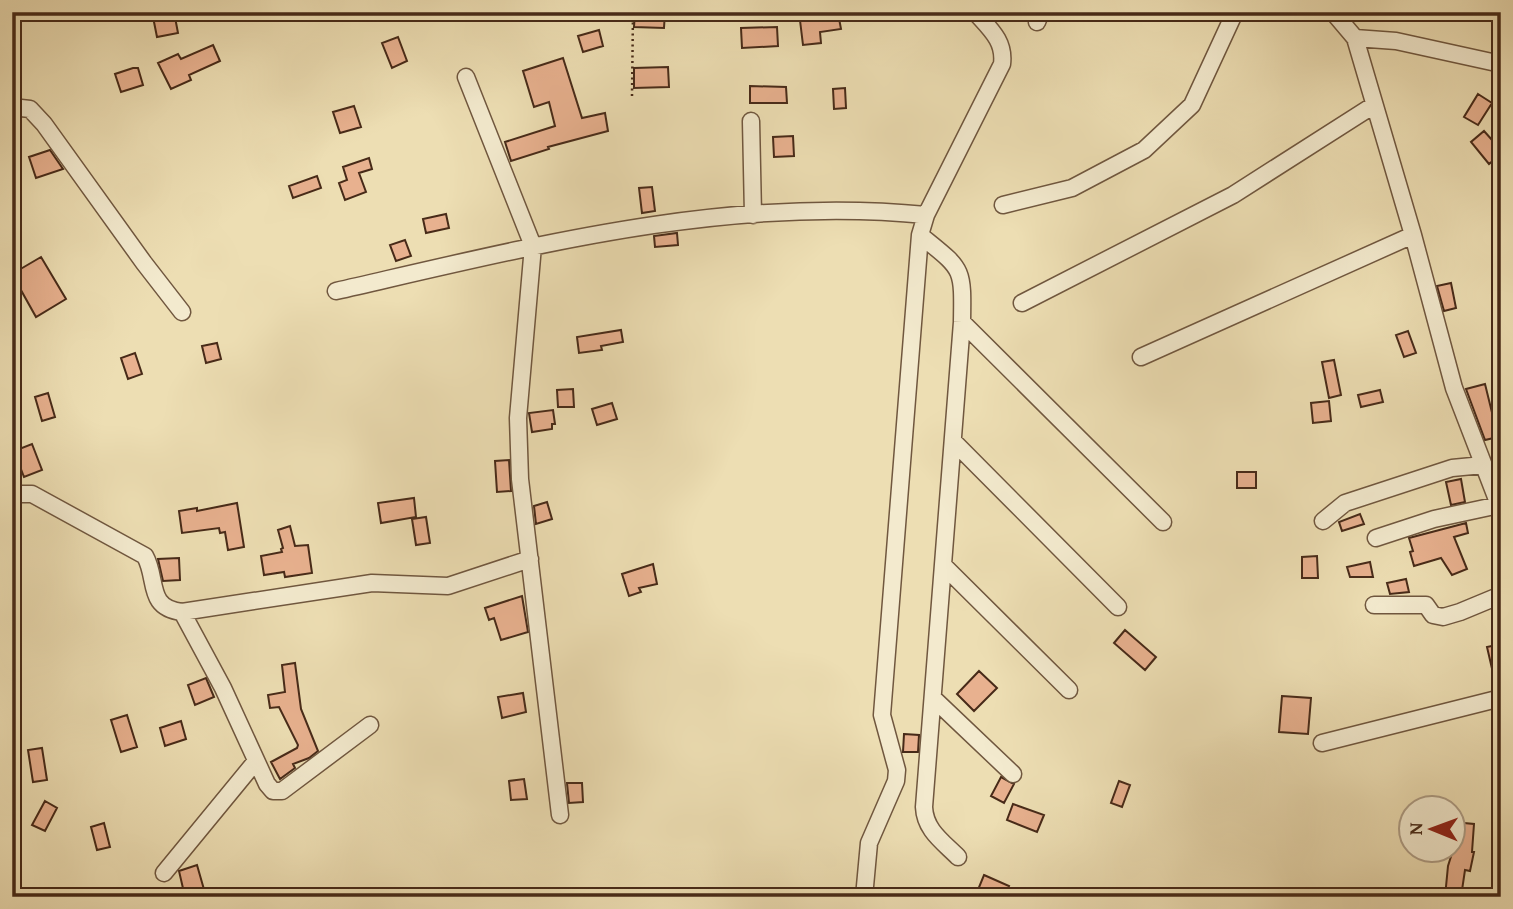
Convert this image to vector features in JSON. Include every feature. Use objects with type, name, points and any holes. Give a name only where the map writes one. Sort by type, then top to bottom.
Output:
[{"type":"street","points":[[864,897],[869,843],[896,781],[897,770],[882,715],[920,235],[926,215],[1002,64],[1003,53],[999,39],[975,12]]},
{"type":"street","points":[[1003,205],[1072,188],[1144,150],[1192,105],[1235,12]]},
{"type":"street","points":[[1334,12],[1354,38],[1413,235],[1454,388],[1500,508],[1434,519],[1376,538]]},
{"type":"street","points":[[1354,38],[1396,41],[1501,64]]},
{"type":"street","points":[[466,77],[533,246],[518,418],[520,479],[560,815]]},
{"type":"street","points":[[1022,303],[1233,195],[1374,105]]},
{"type":"street","points":[[12,107],[30,109],[44,124],[182,312]]},
{"type":"street","points":[[751,121],[753,215]]},
{"type":"street","points":[[336,290],[533,246],[642,225],[830,211],[888,211],[926,215]]},
{"type":"street","points":[[920,235],[957,267],[963,283],[925,818],[928,828],[958,857]]},
{"type":"street","points":[[1141,357],[1413,235]]},
{"type":"street","points":[[962,323],[1163,522]]},
{"type":"street","points":[[953,441],[1118,607]]},
{"type":"street","points":[[1323,520],[1345,503],[1452,468],[1483,465]]},
{"type":"street","points":[[12,494],[32,494],[145,556],[150,564],[152,584],[160,604],[169,610],[181,612],[372,583],[448,586],[530,559]]},
{"type":"street","points":[[943,565],[1069,690]]},
{"type":"street","points":[[1374,605],[1426,605],[1433,615],[1443,617],[1501,595]]},
{"type":"street","points":[[181,612],[223,688],[267,784],[273,791],[282,792],[370,724]]},
{"type":"street","points":[[933,698],[1013,774]]},
{"type":"street","points":[[1322,743],[1501,698]]},
{"type":"street","points":[[164,873],[256,761]]},
{"type":"path","points":[[632,96],[633,12]]},
{"type":"building","points":[[152,12],[174,12],[178,33],[157,37]]},
{"type":"building","points":[[635,12],[665,12],[664,28],[634,27]]},
{"type":"building","points":[[799,12],[818,12],[818,16],[838,13],[841,29],[820,32],[821,43],[803,45]]},
{"type":"building","points":[[777,27],[778,46],[742,48],[741,28]]},
{"type":"building","points":[[599,30],[603,46],[583,52],[578,36]]},
{"type":"building","points":[[398,37],[407,61],[392,68],[382,43]]},
{"type":"building","points":[[213,45],[220,61],[189,75],[191,80],[171,89],[158,63],[178,54],[181,59]]},
{"type":"building","points":[[563,58],[582,118],[605,113],[608,131],[548,147],[549,149],[511,161],[505,142],[555,126],[549,102],[534,107],[523,71]]},
{"type":"building","points":[[668,67],[669,87],[634,88],[634,68]]},
{"type":"building","points":[[138,68],[143,85],[121,92],[115,74]]},
{"type":"building","points":[[750,86],[786,87],[787,103],[750,103]]},
{"type":"building","points":[[845,88],[846,108],[834,109],[833,89]]},
{"type":"building","points":[[1478,94],[1492,103],[1478,125],[1464,117]]},
{"type":"building","points":[[354,106],[361,127],[340,133],[333,112]]},
{"type":"building","points":[[1484,131],[1501,150],[1501,154],[1489,164],[1471,142]]},
{"type":"building","points":[[793,136],[794,156],[774,157],[773,137]]},
{"type":"building","points":[[50,150],[63,169],[36,178],[29,157]]},
{"type":"building","points":[[369,158],[372,169],[359,173],[366,192],[345,200],[339,183],[347,180],[343,167]]},
{"type":"building","points":[[317,176],[321,188],[293,198],[289,186]]},
{"type":"building","points":[[652,187],[655,211],[642,213],[639,188]]},
{"type":"building","points":[[446,214],[449,228],[426,233],[423,219]]},
{"type":"building","points":[[677,233],[678,245],[655,247],[654,236]]},
{"type":"building","points":[[405,240],[411,256],[396,261],[390,245]]},
{"type":"building","points":[[41,257],[66,299],[36,317],[12,274]]},
{"type":"building","points":[[1451,283],[1456,308],[1444,311],[1437,286]]},
{"type":"building","points":[[621,330],[623,342],[601,346],[602,350],[579,353],[577,337]]},
{"type":"building","points":[[1408,331],[1416,353],[1404,357],[1396,335]]},
{"type":"building","points":[[217,343],[221,359],[206,363],[202,346]]},
{"type":"building","points":[[135,353],[142,374],[128,379],[121,358]]},
{"type":"building","points":[[1334,360],[1341,395],[1329,398],[1322,362]]},
{"type":"building","points":[[1485,384],[1498,437],[1485,440],[1466,389]]},
{"type":"building","points":[[573,389],[574,407],[558,407],[557,390]]},
{"type":"building","points":[[1380,390],[1383,402],[1361,407],[1358,395]]},
{"type":"building","points":[[48,393],[55,417],[42,421],[35,397]]},
{"type":"building","points":[[1329,401],[1331,421],[1313,423],[1311,403]]},
{"type":"building","points":[[612,403],[617,419],[597,425],[592,409]]},
{"type":"building","points":[[553,410],[555,424],[552,424],[552,429],[532,432],[529,413]]},
{"type":"building","points":[[32,444],[42,470],[24,477],[14,451]]},
{"type":"building","points":[[509,460],[511,491],[497,492],[495,461]]},
{"type":"building","points":[[1237,472],[1256,472],[1256,488],[1237,488]]},
{"type":"building","points":[[1461,479],[1465,502],[1451,505],[1446,482]]},
{"type":"building","points":[[414,498],[416,517],[381,523],[378,503]]},
{"type":"building","points":[[547,502],[552,519],[536,524],[534,506]]},
{"type":"building","points":[[237,503],[244,547],[228,550],[225,532],[220,533],[219,528],[182,533],[179,511],[197,508],[197,511]]},
{"type":"building","points":[[1360,514],[1364,524],[1342,531],[1339,522]]},
{"type":"building","points":[[426,517],[430,543],[416,545],[412,519]]},
{"type":"building","points":[[1466,523],[1468,533],[1454,537],[1467,569],[1452,575],[1441,558],[1414,566],[1409,538]]},
{"type":"building","points":[[290,526],[295,546],[308,545],[312,573],[285,577],[284,572],[264,575],[261,556],[282,552],[278,530]]},
{"type":"building","points":[[1317,556],[1318,578],[1302,578],[1302,557]]},
{"type":"building","points":[[179,558],[180,580],[163,581],[158,559]]},
{"type":"building","points":[[1370,562],[1373,577],[1350,577],[1347,567]]},
{"type":"building","points":[[653,564],[657,584],[639,588],[641,592],[629,596],[622,574]]},
{"type":"building","points":[[1406,579],[1409,592],[1390,594],[1387,583]]},
{"type":"building","points":[[522,596],[528,632],[501,640],[494,618],[489,620],[485,608]]},
{"type":"building","points":[[1125,630],[1156,657],[1145,670],[1114,643]]},
{"type":"building","points":[[1501,644],[1501,686],[1496,686],[1487,647]]},
{"type":"building","points":[[295,663],[301,709],[318,751],[293,764],[295,768],[280,779],[271,762],[298,745],[279,707],[270,708],[268,695],[285,692],[282,665]]},
{"type":"building","points":[[979,671],[997,688],[974,711],[957,694]]},
{"type":"building","points":[[206,678],[214,697],[195,705],[188,685]]},
{"type":"building","points":[[523,693],[526,712],[502,718],[498,697]]},
{"type":"building","points":[[1282,696],[1311,698],[1308,734],[1279,732]]},
{"type":"building","points":[[127,715],[137,747],[121,752],[111,720]]},
{"type":"building","points":[[181,721],[186,739],[165,746],[160,728]]},
{"type":"building","points":[[904,734],[919,735],[918,752],[903,752]]},
{"type":"building","points":[[42,748],[47,780],[33,782],[28,750]]},
{"type":"building","points":[[1001,777],[1014,784],[1004,803],[991,796]]},
{"type":"building","points":[[524,779],[527,799],[511,800],[509,781]]},
{"type":"building","points":[[1119,781],[1130,785],[1122,807],[1111,803]]},
{"type":"building","points":[[567,783],[582,783],[583,802],[569,803]]},
{"type":"building","points":[[45,801],[57,808],[45,831],[32,825]]},
{"type":"building","points":[[1013,804],[1044,815],[1037,832],[1007,820]]},
{"type":"building","points":[[104,823],[110,847],[97,850],[91,827]]},
{"type":"building","points":[[1468,823],[1474,824],[1474,852],[1470,871],[1465,870],[1461,897],[1445,897],[1448,866],[1468,864]]},
{"type":"building","points":[[197,865],[205,893],[185,897],[179,871]]},
{"type":"building","points":[[984,875],[1009,886],[1004,897],[991,893],[989,897],[975,897]]}]
